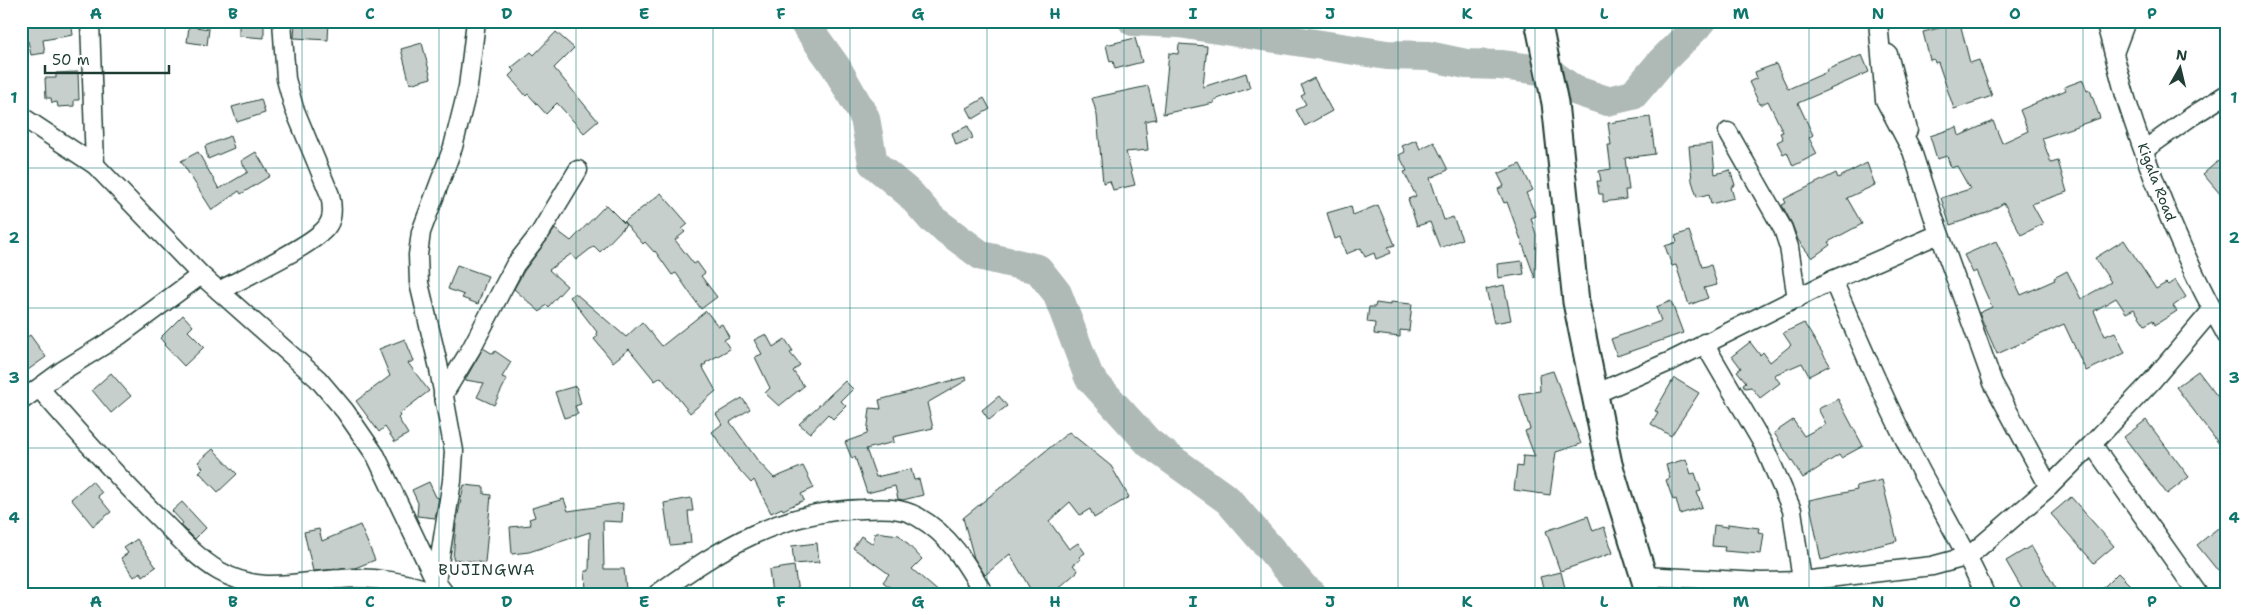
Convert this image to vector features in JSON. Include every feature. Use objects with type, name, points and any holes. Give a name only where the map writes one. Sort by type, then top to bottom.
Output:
[{"type":"street","points":[[90,21],[95,165]]},
{"type":"street","points":[[219,291],[311,241],[328,225],[333,209],[330,194],[294,108],[286,79],[282,21]]},
{"type":"street","points":[[441,590],[454,451],[419,283],[418,255],[421,232],[453,147],[468,87],[476,21]]},
{"type":"street","points":[[1538,21],[1555,103],[1576,302],[1609,464],[1646,585],[1762,582],[1808,585],[1932,566],[1969,556],[2049,487],[2092,444],[2151,382],[2212,310]]},
{"type":"street","points":[[1879,21],[1939,234],[1993,383],[2049,487]]},
{"type":"street","name":"Kigala Road","points":[[2105,21],[2127,101],[2163,203],[2212,310],[2227,336]]},
{"type":"street","points":[[2114,53],[2126,21]]},
{"type":"street","points":[[2144,150],[2227,94]]},
{"type":"street","points":[[21,116],[95,165],[200,275],[318,379],[345,411],[376,456],[441,590]]},
{"type":"street","points":[[1728,132],[1783,229],[1789,247],[1797,299]]},
{"type":"street","points":[[443,394],[471,349],[515,265],[540,233],[578,170]]},
{"type":"street","points":[[1595,394],[1671,361],[1833,280],[1939,234]]},
{"type":"street","points":[[21,401],[120,335],[200,275]]},
{"type":"street","points":[[1833,280],[1867,361],[1920,470],[1969,556],[1985,594]]},
{"type":"street","points":[[1704,343],[1763,444],[1792,510],[1808,585]]},
{"type":"street","points":[[39,388],[118,478],[198,556],[220,571],[236,579],[265,585],[293,585],[340,578],[385,579],[441,590]]},
{"type":"street","points":[[2092,444],[2198,594]]},
{"type":"street","points":[[657,594],[702,562],[743,538],[801,517],[837,510],[894,508],[917,516],[933,527],[952,545],[958,551],[984,594]]},
{"type":"building","points":[[51,21],[71,21],[73,35],[43,40],[45,53],[31,55],[28,41],[21,42],[21,27]]},
{"type":"building","points":[[239,21],[264,21],[264,38],[239,36]]},
{"type":"building","points":[[295,21],[329,21],[328,40],[294,38]]},
{"type":"building","points":[[1960,23],[1970,63],[1979,60],[1992,96],[1954,109],[1938,62],[1935,63],[1934,59],[1930,60],[1923,32]]},
{"type":"building","points":[[189,26],[209,29],[207,45],[187,42]]},
{"type":"building","points":[[556,32],[574,48],[554,68],[598,121],[584,133],[557,103],[546,114],[528,94],[526,96],[509,76],[514,71],[511,68],[531,52],[534,55]]},
{"type":"building","points":[[1135,38],[1142,62],[1115,69],[1113,61],[1110,62],[1106,45]]},
{"type":"building","points":[[422,43],[431,78],[410,84],[401,49]]},
{"type":"building","points":[[1179,44],[1207,46],[1203,87],[1246,73],[1250,88],[1214,100],[1214,103],[1163,114],[1169,53],[1178,54]]},
{"type":"building","points":[[1862,55],[1869,72],[1798,103],[1813,135],[1809,138],[1817,154],[1793,166],[1787,152],[1783,154],[1777,142],[1783,139],[1780,133],[1783,132],[1768,101],[1760,105],[1749,82],[1757,78],[1755,72],[1776,64],[1788,89]]},
{"type":"building","points":[[78,72],[79,100],[74,100],[74,106],[58,107],[57,102],[52,103],[51,98],[46,98],[45,78],[56,78],[56,73]]},
{"type":"building","points":[[1314,78],[1332,111],[1305,126],[1296,110],[1306,104],[1301,96],[1305,94],[1301,85]]},
{"type":"building","points":[[2083,80],[2087,91],[2090,90],[2100,118],[2042,138],[2051,163],[2058,161],[2067,192],[2032,204],[2043,224],[2021,235],[2004,203],[1987,213],[1950,225],[1941,198],[1970,189],[1957,166],[1951,168],[1947,156],[1937,159],[1930,136],[1957,127],[1959,136],[1993,121],[2002,143],[2028,131],[2020,110],[2066,90],[2064,87]]},
{"type":"building","points":[[1148,86],[1156,119],[1145,121],[1148,150],[1126,152],[1135,185],[1113,190],[1110,181],[1103,183],[1097,115],[1092,98]]},
{"type":"building","points":[[984,98],[990,109],[973,119],[967,108]]},
{"type":"building","points":[[261,99],[265,113],[237,122],[232,107]]},
{"type":"building","points":[[1650,117],[1655,154],[1625,158],[1629,190],[1625,190],[1626,199],[1603,202],[1603,194],[1599,194],[1597,181],[1601,181],[1599,171],[1611,169],[1608,145],[1611,145],[1608,123]]},
{"type":"building","points":[[968,126],[973,138],[956,145],[952,133]]},
{"type":"building","points":[[230,136],[234,148],[208,159],[205,146]]},
{"type":"building","points":[[1416,140],[1420,149],[1434,142],[1448,170],[1430,178],[1444,220],[1453,217],[1462,239],[1440,248],[1430,222],[1417,226],[1408,199],[1416,196],[1404,172],[1407,171],[1399,155],[1405,152],[1402,146]]},
{"type":"building","points":[[1712,144],[1715,174],[1730,170],[1735,185],[1731,187],[1734,198],[1711,204],[1709,194],[1697,197],[1692,181],[1689,146]]},
{"type":"building","points":[[198,152],[219,189],[248,172],[241,161],[256,152],[270,176],[241,194],[239,191],[212,210],[181,161]]},
{"type":"building","points":[[2218,161],[2227,171],[2227,202],[2203,174]]},
{"type":"building","points":[[1867,163],[1875,185],[1847,198],[1862,224],[1828,242],[1830,245],[1812,258],[1798,240],[1782,205],[1786,203],[1784,199],[1836,173],[1838,178]]},
{"type":"building","points":[[1520,164],[1533,190],[1526,193],[1536,216],[1531,218],[1536,234],[1535,278],[1507,202],[1504,203],[1498,189],[1504,186],[1498,174]]},
{"type":"building","points":[[661,193],[688,224],[682,229],[685,232],[675,240],[694,264],[697,262],[705,273],[701,276],[717,297],[701,309],[676,273],[672,275],[655,251],[645,242],[643,244],[624,222]]},
{"type":"building","points":[[606,205],[626,225],[600,252],[594,246],[576,260],[571,254],[549,270],[567,286],[548,307],[546,305],[540,312],[514,289],[524,271],[555,229],[571,241]]},
{"type":"building","points":[[1378,205],[1395,245],[1388,247],[1391,253],[1376,259],[1374,253],[1365,257],[1361,248],[1346,254],[1340,237],[1335,239],[1327,213],[1351,206],[1353,215]]},
{"type":"building","points":[[1689,231],[1702,267],[1711,265],[1717,285],[1704,288],[1708,298],[1689,305],[1676,265],[1672,266],[1665,246],[1677,242],[1675,236]]},
{"type":"building","points":[[2124,240],[2156,289],[2166,283],[2168,285],[2175,280],[2186,297],[2173,306],[2177,311],[2155,325],[2153,320],[2145,325],[2134,309],[2126,313],[2116,298],[2094,311],[2105,336],[2115,332],[2125,353],[2086,371],[2064,324],[1997,354],[1979,313],[1992,307],[1976,271],[1973,273],[1964,255],[1996,241],[2021,295],[2055,280],[2054,278],[2067,271],[2081,299],[2111,282],[2095,258]]},
{"type":"building","points":[[1522,261],[1524,274],[1498,278],[1497,264]]},
{"type":"building","points":[[457,265],[488,276],[478,304],[462,298],[464,295],[448,289]]},
{"type":"building","points":[[1504,285],[1511,320],[1494,323],[1486,289]]},
{"type":"building","points":[[575,293],[626,337],[642,322],[662,346],[706,311],[718,326],[722,324],[729,337],[724,340],[730,349],[702,366],[716,391],[690,413],[661,377],[655,381],[629,349],[613,362],[594,339],[598,336],[597,332],[570,297]]},
{"type":"building","points":[[1671,301],[1683,333],[1617,356],[1611,339],[1661,321],[1656,307]]},
{"type":"building","points":[[1390,302],[1412,304],[1409,331],[1400,330],[1400,337],[1374,334],[1375,323],[1367,322],[1369,307],[1375,307],[1376,303],[1390,305]]},
{"type":"building","points":[[183,315],[193,326],[188,331],[204,347],[184,366],[164,345],[160,338]]},
{"type":"building","points":[[1804,323],[1830,365],[1809,376],[1802,363],[1774,375],[1780,383],[1760,398],[1751,387],[1745,388],[1743,384],[1746,382],[1737,371],[1741,368],[1732,356],[1750,342],[1760,355],[1763,352],[1770,362],[1791,345],[1783,333]]},
{"type":"building","points":[[766,334],[773,347],[785,339],[793,351],[790,353],[800,365],[793,371],[804,386],[779,406],[765,393],[770,388],[755,357],[762,354],[754,340]]},
{"type":"building","points":[[30,335],[46,357],[21,375],[21,341]]},
{"type":"building","points":[[405,339],[414,361],[408,363],[429,391],[399,414],[398,418],[408,434],[395,442],[385,427],[379,432],[356,401],[390,376],[379,349]]},
{"type":"building","points":[[483,348],[493,354],[495,351],[511,362],[502,377],[507,379],[494,405],[477,397],[484,383],[465,380]]},
{"type":"building","points":[[1553,371],[1581,444],[1556,452],[1550,495],[1514,490],[1517,466],[1522,467],[1523,456],[1535,457],[1525,431],[1530,429],[1519,394],[1540,391],[1539,375]]},
{"type":"building","points":[[2198,371],[2227,409],[2227,438],[2219,444],[2176,387]]},
{"type":"building","points":[[111,373],[131,396],[111,413],[92,390]]},
{"type":"building","points":[[965,377],[967,380],[927,403],[933,428],[893,437],[894,442],[866,449],[876,477],[911,469],[914,480],[919,479],[923,495],[903,500],[898,499],[895,486],[867,493],[855,457],[852,459],[845,442],[867,434],[870,408],[881,409],[879,400]]},
{"type":"building","points":[[1674,378],[1699,393],[1671,436],[1651,424],[1658,412],[1655,411]]},
{"type":"building","points":[[845,381],[853,389],[841,401],[846,406],[833,419],[828,414],[810,433],[799,424]]},
{"type":"building","points":[[576,386],[581,404],[575,406],[578,414],[564,418],[555,392]]},
{"type":"building","points":[[999,396],[1007,406],[989,420],[982,410]]},
{"type":"building","points":[[742,398],[750,409],[730,422],[758,461],[774,478],[803,466],[814,488],[801,494],[804,500],[783,510],[782,508],[771,513],[754,480],[751,483],[735,465],[712,432],[722,424],[716,414]]},
{"type":"building","points":[[1838,399],[1863,446],[1841,458],[1839,455],[1803,478],[1774,433],[1793,420],[1804,436],[1826,424],[1818,409]]},
{"type":"building","points":[[2146,420],[2189,477],[2167,494],[2124,437]]},
{"type":"building","points":[[1069,432],[1111,466],[1129,497],[1094,518],[1090,509],[1080,515],[1070,502],[1049,521],[1069,549],[1078,543],[1085,553],[1073,565],[1078,571],[1052,594],[1033,594],[1010,554],[985,575],[974,558],[963,518]]},
{"type":"building","points":[[213,449],[237,474],[218,492],[199,472],[203,468],[198,462]]},
{"type":"building","points":[[1686,459],[1691,474],[1695,473],[1701,491],[1697,492],[1702,507],[1680,514],[1676,499],[1673,500],[1666,480],[1670,478],[1666,465]]},
{"type":"building","points":[[1882,480],[1897,541],[1821,560],[1809,500],[1857,490],[1856,486]]},
{"type":"building","points":[[92,481],[102,493],[98,496],[111,512],[93,526],[71,499]]},
{"type":"building","points":[[429,482],[436,497],[439,498],[435,518],[417,516],[418,503],[412,490]]},
{"type":"building","points":[[464,485],[484,487],[484,494],[491,495],[485,563],[453,559],[456,524]]},
{"type":"building","points":[[2071,497],[2114,546],[2094,563],[2051,514]]},
{"type":"building","points":[[691,498],[693,511],[688,511],[691,543],[670,545],[664,503]]},
{"type":"building","points":[[564,499],[568,511],[623,503],[622,522],[603,521],[604,569],[624,569],[626,589],[586,593],[585,571],[589,571],[590,532],[529,552],[512,554],[510,527],[531,525],[529,519],[535,517],[532,508]]},
{"type":"building","points":[[182,502],[206,528],[195,539],[181,525],[183,523],[172,511]]},
{"type":"building","points":[[1588,516],[1593,531],[1604,527],[1613,553],[1560,571],[1546,531]]},
{"type":"building","points":[[1728,524],[1759,528],[1758,532],[1764,533],[1761,554],[1724,551],[1725,547],[1712,546],[1714,525],[1728,527]]},
{"type":"building","points":[[360,525],[375,560],[355,568],[313,571],[304,532],[319,529],[322,541]]},
{"type":"building","points":[[2218,528],[2227,540],[2227,582],[2197,545]]},
{"type":"building","points":[[875,532],[899,535],[922,559],[912,569],[941,594],[899,594],[883,582],[889,574],[853,548],[861,536],[873,544]]},
{"type":"building","points":[[137,539],[156,567],[143,576],[140,572],[134,577],[121,558],[128,553],[124,548]]},
{"type":"building","points":[[817,543],[819,562],[794,564],[792,546]]},
{"type":"building","points":[[2031,546],[2059,594],[2025,594],[2006,561]]},
{"type":"building","points":[[794,566],[798,592],[772,594],[769,570]]},
{"type":"building","points":[[1561,572],[1566,592],[1545,594],[1540,577]]},
{"type":"building","points":[[2118,573],[2139,594],[2097,594]]},
{"type":"waterway","points":[[803,21],[836,67],[865,118],[873,163],[910,194],[932,219],[982,256],[1038,269],[1057,293],[1089,377],[1149,443],[1228,500],[1304,588],[1312,594]]},
{"type":"waterway","points":[[1133,21],[1179,23],[1387,55],[1428,56],[1466,64],[1501,65],[1548,71],[1574,90],[1607,101],[1633,95],[1662,61],[1702,21]]},
{"type":"district","name":"BUJINGWA","points":[[487,569]]}]
